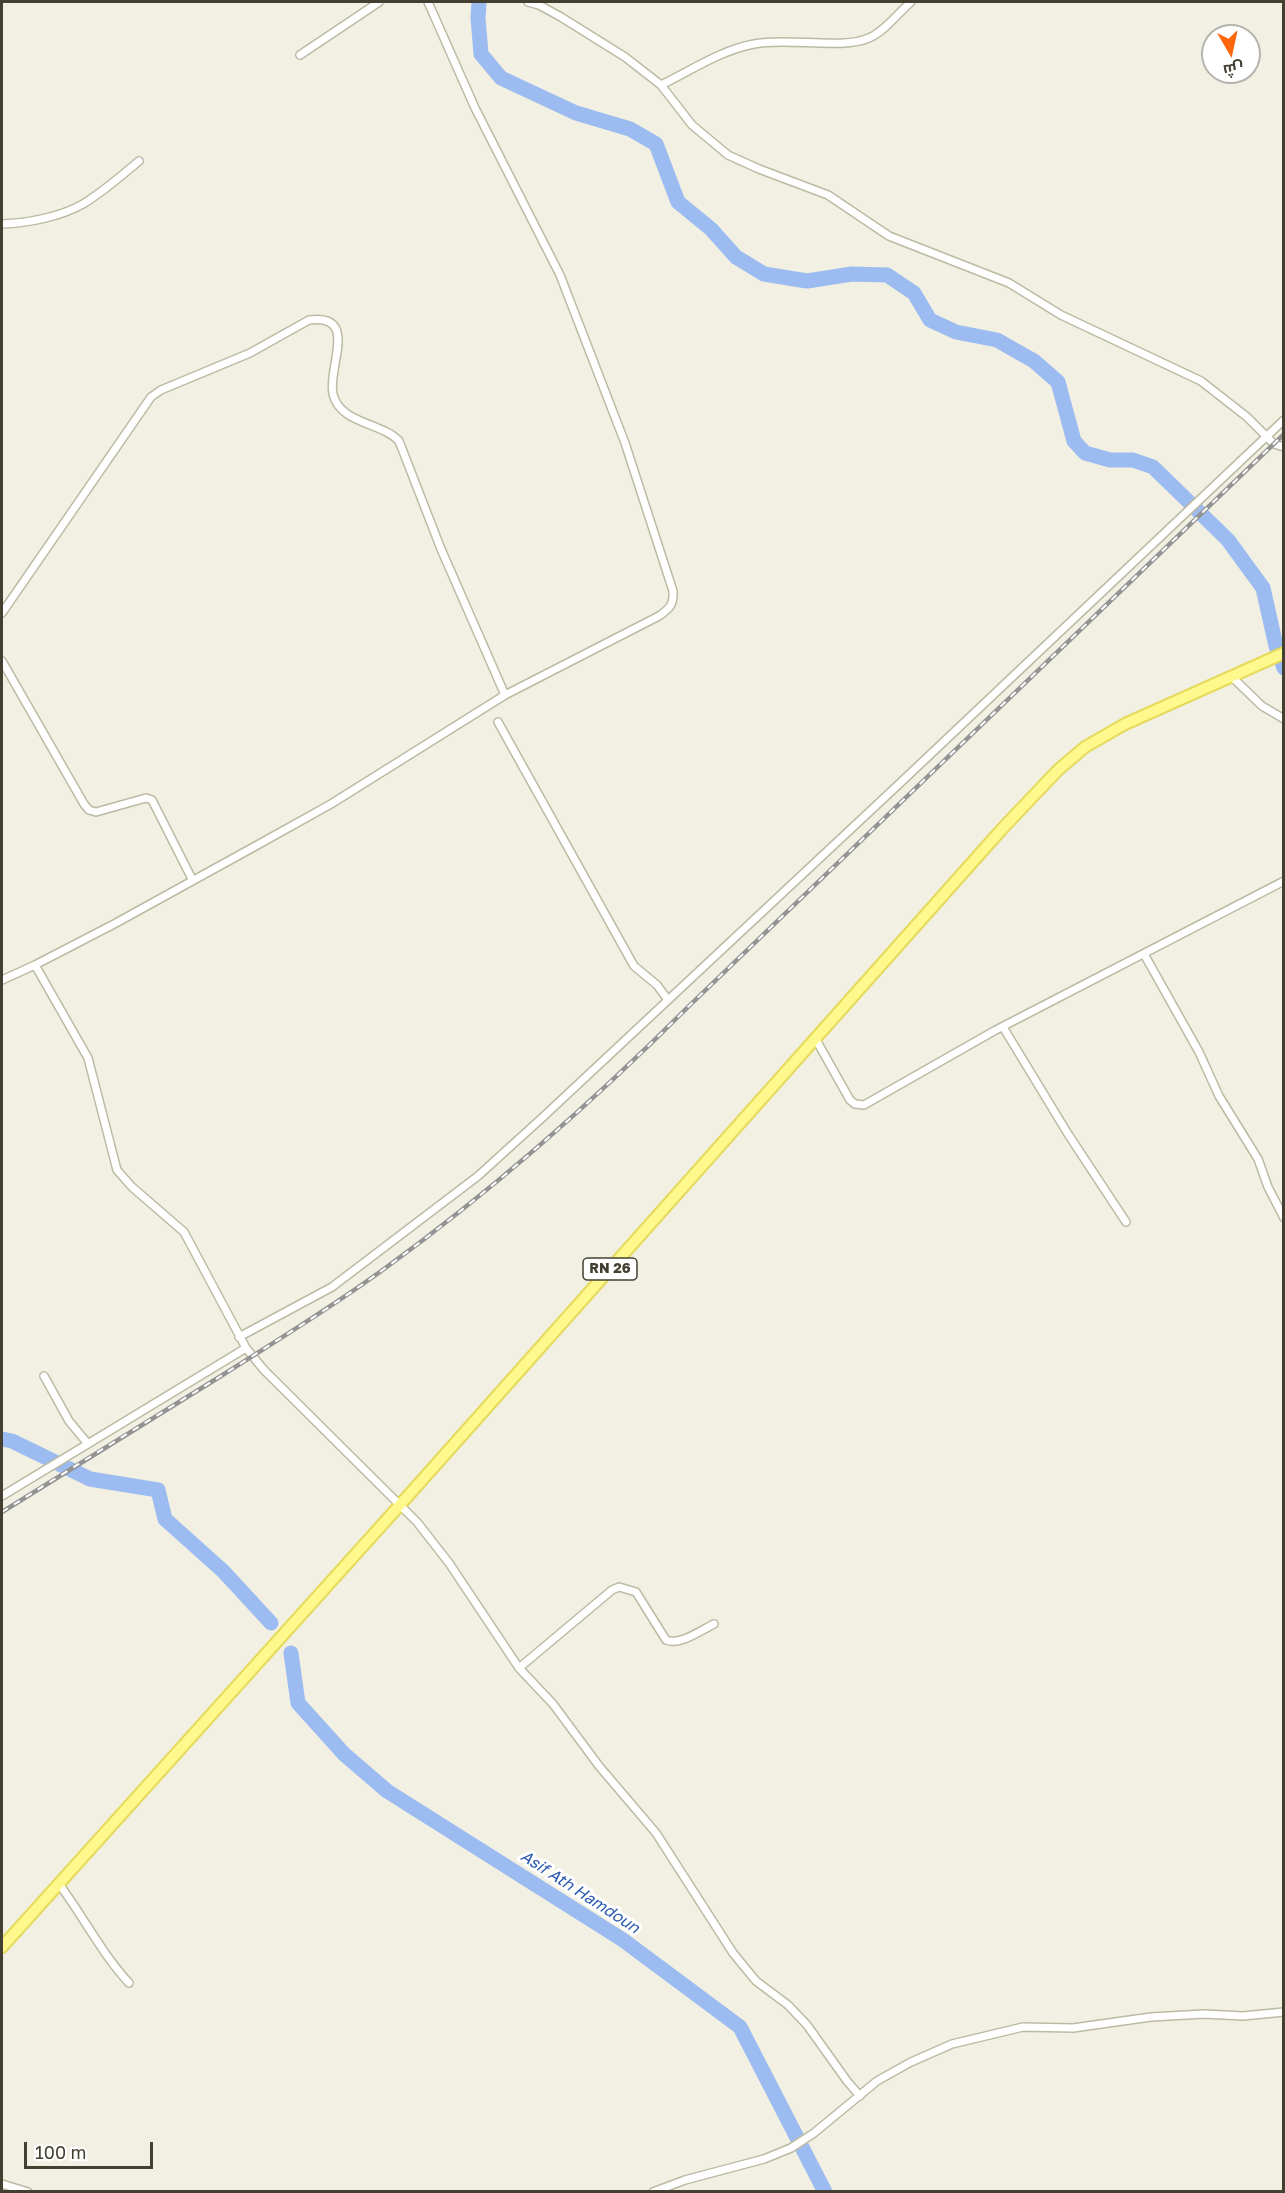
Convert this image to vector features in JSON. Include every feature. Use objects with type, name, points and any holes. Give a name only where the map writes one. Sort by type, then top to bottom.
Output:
[{"type":"main road","name":"RN 26","points":[[2,1947],[399,1506],[1002,829],[1058,770],[1085,747],[1125,724],[1284,653]]},
{"type":"street","points":[[300,55],[379,2]]},
{"type":"street","points":[[2,980],[116,923],[331,804],[505,695],[671,608],[674,600],[673,591],[626,443],[560,275],[475,108],[428,2]]},
{"type":"street","points":[[528,2],[539,5],[611,47],[661,85],[692,125],[728,155],[828,195],[889,236],[1009,283],[1061,315],[1201,381],[1247,417],[1274,444],[1284,447]]},
{"type":"street","points":[[661,85],[734,49],[753,44],[778,40],[855,42],[868,38],[877,33],[911,2]]},
{"type":"street","points":[[2,224],[24,222],[80,206],[98,195],[139,161]]},
{"type":"street","points":[[2,613],[151,397],[161,390],[250,353],[309,320],[327,320],[334,325],[339,338],[332,383],[333,396],[347,415],[392,434],[399,441],[441,549],[505,695]]},
{"type":"street","points":[[239,1337],[332,1287],[469,1183],[543,1117],[898,785],[1284,420]]},
{"type":"street","points":[[2,661],[89,810],[96,812],[147,798],[152,800],[192,879]]},
{"type":"street","points":[[1231,676],[1262,706],[1284,719]]},
{"type":"street","points":[[498,722],[634,966],[657,985],[668,1000]]},
{"type":"street","points":[[815,1038],[850,1100],[855,1104],[864,1105],[1003,1027],[1284,881]]},
{"type":"street","points":[[1144,954],[1199,1052],[1219,1096],[1258,1159],[1268,1188],[1284,1218]]},
{"type":"street","points":[[35,965],[88,1058],[117,1170],[132,1187],[184,1232],[193,1245],[246,1348],[264,1370],[417,1522],[449,1563],[519,1668],[553,1704],[599,1767],[656,1833],[710,1919],[756,1981],[789,2005],[807,2025],[860,2096]]},
{"type":"street","points":[[1003,1027],[1068,1134],[1126,1222]]},
{"type":"street","points":[[2,1496],[246,1348]]},
{"type":"street","points":[[44,1376],[69,1421],[88,1444]]},
{"type":"street","points":[[519,1668],[612,1590],[619,1587],[629,1588],[636,1592],[666,1640],[671,1642],[714,1624]]},
{"type":"street","points":[[59,1884],[119,1973],[129,1983]]},
{"type":"street","points":[[653,2192],[685,2180],[764,2159],[791,2148],[814,2133],[877,2081],[911,2062],[952,2044],[1023,2027],[1072,2028],[1151,2016],[1204,2014],[1243,2016],[1284,2012]]},
{"type":"street","points":[[2,2184],[28,2192]]},
{"type":"waterway","points":[[479,2],[481,54],[501,78],[576,113],[630,129],[656,144],[678,202],[711,229],[736,257],[764,274],[807,281],[852,274],[887,275],[914,293],[930,320],[956,332],[997,340],[1034,361],[1058,382],[1074,441],[1085,453],[1110,460],[1133,460],[1153,467],[1228,540],[1263,588],[1276,646],[1284,668]]},
{"type":"waterway","name":"Asif Ath Hamdoun","points":[[2,1439],[12,1441],[90,1479],[158,1490],[165,1519],[223,1571],[271,1623]]},
{"type":"waterway","name":"Asif Ath Hamdoun","points":[[291,1653],[298,1703],[344,1754],[387,1791],[623,1940],[740,2027],[825,2192]]},
{"type":"railway","points":[[2,1512],[344,1297],[425,1239],[542,1144],[617,1076],[1284,434]]}]
